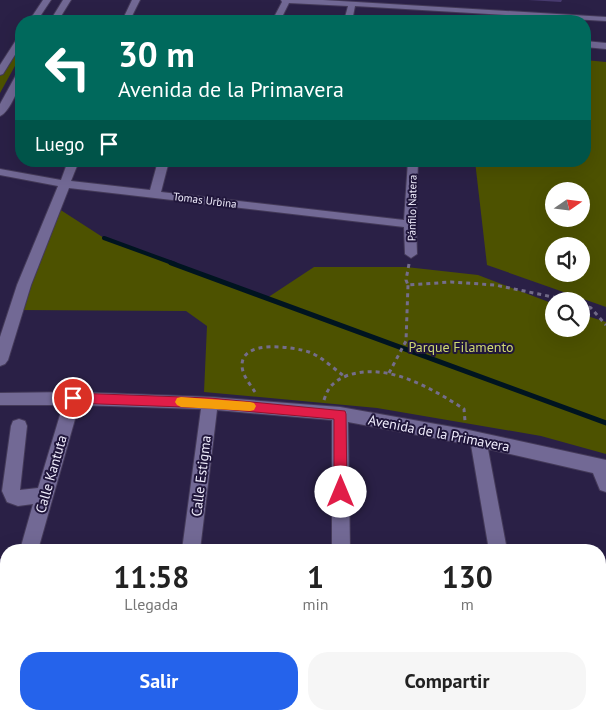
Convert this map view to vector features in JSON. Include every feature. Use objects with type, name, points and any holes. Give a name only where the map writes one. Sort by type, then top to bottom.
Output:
[{"type":"street","points":[[37,15],[47,0]]},
{"type":"street","points":[[58,15],[67,0]]},
{"type":"street","points":[[129,15],[136,0]]},
{"type":"street","points":[[279,15],[286,0],[334,2],[467,15]]},
{"type":"street","points":[[349,15],[352,4]]},
{"type":"street","points":[[556,7],[559,15]]},
{"type":"street","points":[[591,19],[606,19]]},
{"type":"street","points":[[591,45],[606,46]]},
{"type":"street","points":[[0,49],[15,51]]},
{"type":"street","points":[[0,72],[15,53]]},
{"type":"street","points":[[0,113],[15,86]]},
{"type":"street","points":[[0,360],[24,285],[72,167]]},
{"type":"street","points":[[155,194],[162,167]]},
{"type":"street","name":"Pánfilo Natera","points":[[411,254],[410,224],[413,167]]},
{"type":"street","name":"Tomas Urbina","points":[[0,172],[66,184],[410,224]]},
{"type":"street","name":"Avenida de la Primavera","points":[[0,399],[73,398],[210,403],[340,414],[471,437],[603,468]]},
{"type":"street","name":"Calle Kantuta","points":[[31,544],[73,398]]},
{"type":"street","name":"Calle Estigma","points":[[192,544],[210,403]]},
{"type":"street","points":[[340,414],[341,544]]},
{"type":"street","points":[[19,426],[12,496],[18,498],[45,496]]},
{"type":"street","points":[[471,437],[497,544]]},
{"type":"street","points":[[603,468],[606,484]]},
{"type":"path","points":[[389,373],[406,341],[408,284],[406,280],[411,254]]},
{"type":"path","points":[[408,284],[451,282],[496,285],[545,295]]},
{"type":"path","points":[[590,308],[606,325]]},
{"type":"path","points":[[260,407],[256,393],[242,374],[241,362],[247,352],[262,346],[309,352],[344,376]]},
{"type":"path","points":[[322,412],[326,390],[336,379],[369,370],[389,373],[450,400],[464,409],[471,437]]},
{"type":"green space","points":[[9,55],[15,55],[15,66],[0,93],[0,69]]},
{"type":"green space","points":[[591,61],[606,62],[606,307],[590,301],[590,292],[564,292],[487,265],[476,167],[591,167]]},
{"type":"green space","name":"Parque Filamento","points":[[56,207],[104,238],[267,298],[314,267],[406,267],[478,275],[545,301],[545,337],[590,337],[590,317],[606,322],[606,454],[541,436],[377,408],[204,392],[207,326],[186,311],[16,310]]},
{"type":"waterway","points":[[104,238],[175,264]]},
{"type":"waterway","points":[[171,263],[606,423]]},
{"type":"slow traffic","points":[[181,402],[250,406]]},
{"type":"route","points":[[73,398],[210,403],[340,414],[341,492]]}]
